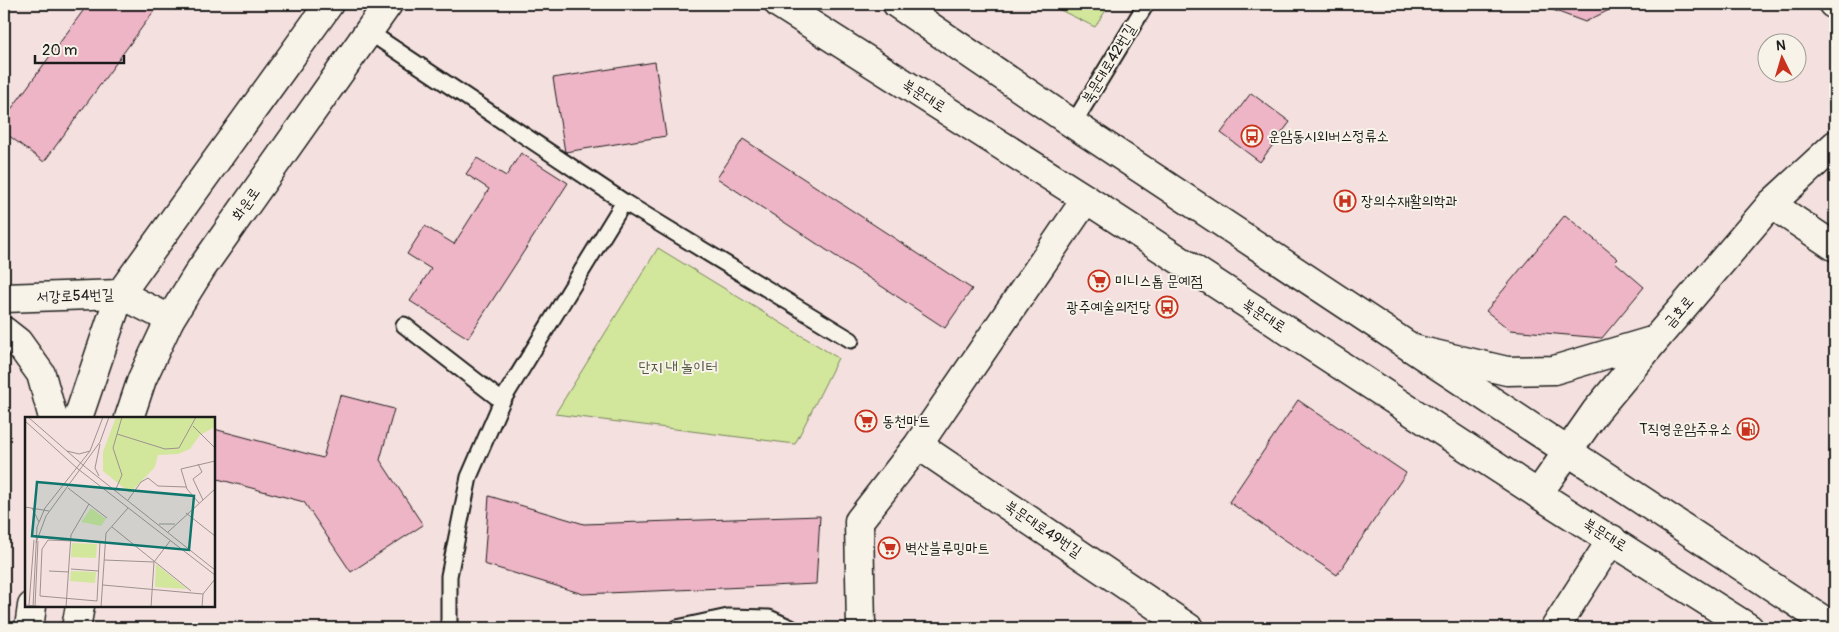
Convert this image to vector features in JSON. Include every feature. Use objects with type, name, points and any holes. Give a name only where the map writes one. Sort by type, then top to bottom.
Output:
[{"type":"street","points":[[78,417],[120,294],[329,4]]},
{"type":"street","name":"화운로","points":[[129,417],[142,379],[170,319],[201,269],[388,4]]},
{"type":"street","name":"북문대로","points":[[779,4],[1086,199],[1538,494],[1749,628]]},
{"type":"street","points":[[897,4],[923,11],[1073,124],[1569,450],[1835,628]]},
{"type":"street","name":"금호로","points":[[1538,494],[1596,411],[1655,340],[1771,204],[1835,145]]},
{"type":"street","points":[[861,628],[859,522],[918,445],[1086,199]]},
{"type":"street","points":[[1771,204],[1835,247]]},
{"type":"street","name":"서강로54번길","points":[[4,298],[120,294],[170,319]]},
{"type":"street","points":[[4,331],[18,342],[41,374],[53,417]]},
{"type":"street","points":[[1417,350],[1507,370],[1554,370],[1655,340]]},
{"type":"street","name":"북문대로49번길","points":[[918,445],[1178,621]]},
{"type":"street","points":[[1555,628],[1612,540]]},
{"type":"street","points":[[29,628],[32,607]]},
{"type":"street","points":[[76,628],[80,607]]},
{"type":"lane","name":"북문대로42번길","points":[[1073,124],[1146,4]]},
{"type":"lane","points":[[369,32],[624,202],[851,340]]},
{"type":"lane","points":[[449,628],[449,576],[470,477],[502,401],[624,202]]},
{"type":"lane","points":[[404,326],[502,401]]},
{"type":"lane","points":[[677,628],[728,617],[769,618],[791,628]]},
{"type":"green space","points":[[1048,4],[1110,4],[1095,27]]},
{"type":"green space","name":"단지 내 놀이터","points":[[658,248],[838,358],[795,444],[555,414]]},
{"type":"building","points":[[88,4],[159,4],[44,162],[4,132],[4,119]]},
{"type":"building","points":[[1537,4],[1621,4],[1585,22]]},
{"type":"building","points":[[655,62],[666,136],[565,152],[553,78]]},
{"type":"building","points":[[1251,93],[1290,122],[1260,162],[1221,133]]},
{"type":"building","points":[[743,139],[972,289],[945,328],[717,178]]},
{"type":"building","points":[[521,153],[568,183],[468,338],[410,301],[431,269],[407,254],[425,226],[454,244],[489,189],[466,174],[477,158],[506,176]]},
{"type":"building","points":[[1565,215],[1618,259],[1615,262],[1644,287],[1602,338],[1510,330],[1486,311]]},
{"type":"building","points":[[340,395],[394,409],[380,460],[423,525],[351,572],[304,502],[215,478],[215,429],[323,458]]},
{"type":"building","points":[[1298,400],[1406,473],[1337,575],[1229,502]]},
{"type":"building","points":[[489,496],[584,524],[820,516],[816,584],[583,594],[484,564]]},
{"type":"place","name":"운암동시외버스정류소","points":[[1252,136]]},
{"type":"place","name":"장의수재활의학과","points":[[1345,201]]},
{"type":"place","name":"미니스톱 문예점","points":[[1099,281]]},
{"type":"place","name":"광주예술의전당","points":[[1167,307]]},
{"type":"place","name":"동천마트","points":[[866,421]]},
{"type":"place","name":"T직영운암주유소","points":[[1748,429]]},
{"type":"place","name":"벽산블루밍마트","points":[[889,548]]}]
